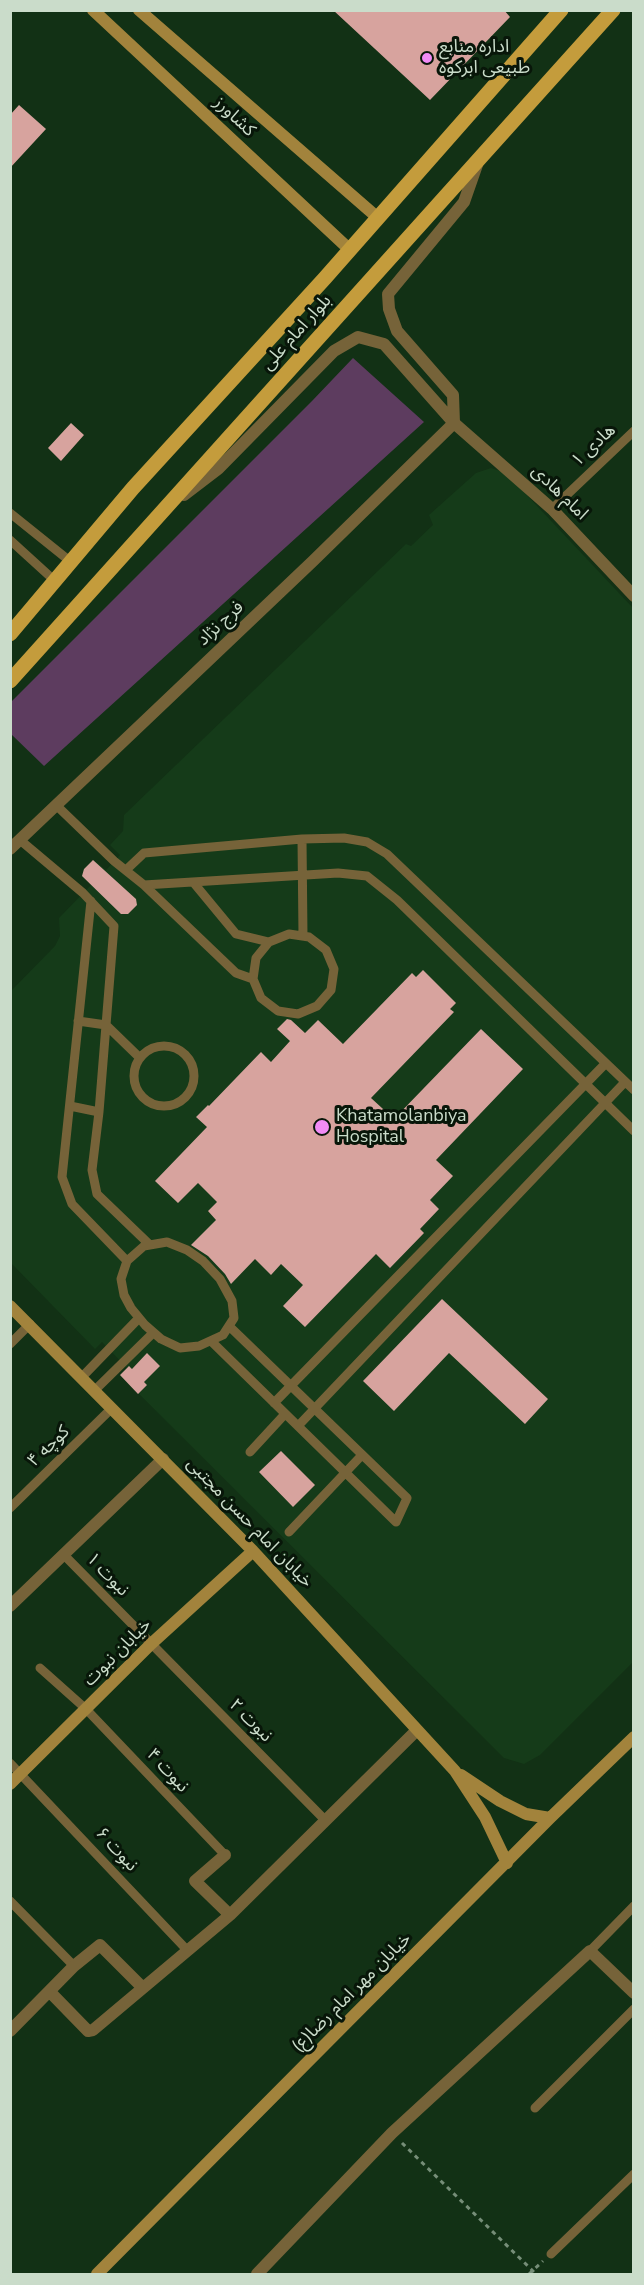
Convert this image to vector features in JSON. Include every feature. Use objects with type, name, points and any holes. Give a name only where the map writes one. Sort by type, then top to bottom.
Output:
[{"type":"main road","name":"بلوار امام علی","points":[[10,634],[133,488],[350,250],[561,10]]},
{"type":"main road","name":"بلوار امام علی","points":[[10,681],[613,10]]},
{"type":"street","name":"کشاورز","points":[[93,10],[350,250]]},
{"type":"street","name":"کشاورز","points":[[139,10],[378,218]]},
{"type":"street","points":[[454,423],[453,395],[396,331],[389,309],[388,294],[464,202],[479,158]]},
{"type":"street","name":"امام هادی","points":[[168,506],[218,469],[334,351],[358,337],[384,344],[454,423],[552,509],[633,594]]},
{"type":"street","name":"فرج نژاد","points":[[15,845],[454,423]]},
{"type":"street","name":"خیابان امام حسن مجتبی","points":[[10,1306],[253,1551],[455,1771],[485,1817],[507,1863]]},
{"type":"street","points":[[10,1606],[163,1459]]},
{"type":"street","name":"خیابان نبوت","points":[[10,1784],[151,1644],[253,1551]]},
{"type":"street","points":[[50,1992],[88,2031],[93,2030],[230,1915],[416,1731]]},
{"type":"street","name":"خیابان مهر امام رضا(ع)","points":[[97,2274],[633,1737]]},
{"type":"street","name":"خیابان امام حسن مجتبی","points":[[455,1771],[500,1801],[526,1814],[550,1818]]},
{"type":"street","points":[[225,1856],[195,1881],[230,1915]]},
{"type":"street","points":[[10,2031],[74,1966],[100,1945],[143,1988]]},
{"type":"street","points":[[257,2274],[392,2133],[590,1951],[633,1994]]},
{"type":"lane","name":"هادی ۱","points":[[552,509],[633,431]]},
{"type":"lane","points":[[10,513],[71,562]]},
{"type":"lane","points":[[10,540],[55,581]]},
{"type":"lane","points":[[56,805],[144,885],[236,974],[254,979]]},
{"type":"lane","points":[[126,870],[144,853],[302,839],[344,838],[367,842],[387,854],[633,1090]]},
{"type":"lane","points":[[302,839],[303,936]]},
{"type":"lane","points":[[15,845],[91,901],[114,926],[92,1170],[97,1194],[150,1245]]},
{"type":"lane","points":[[144,885],[338,873],[367,876],[397,900],[633,1131]]},
{"type":"lane","points":[[193,882],[236,934],[269,942]]},
{"type":"lane","points":[[91,901],[62,1176],[72,1204],[128,1261]]},
{"type":"lane","points":[[289,934],[303,936],[309,937],[326,950],[334,969],[331,990],[318,1006],[298,1014],[278,1011],[261,998],[254,979],[256,958],[269,942],[289,934]]},
{"type":"lane","points":[[78,1022],[106,1025],[140,1058]]},
{"type":"lane","points":[[160,1045],[178,1048],[191,1060],[195,1077],[190,1093],[177,1104],[159,1107],[143,1099],[134,1084],[135,1067],[140,1058],[144,1052],[160,1045]]},
{"type":"lane","points":[[274,1403],[605,1064]]},
{"type":"lane","points":[[298,1426],[625,1082]]},
{"type":"lane","points":[[70,1106],[99,1112]]},
{"type":"lane","points":[[167,1242],[187,1250],[220,1279],[232,1301],[234,1318],[223,1335],[199,1346],[180,1348],[153,1333],[139,1318],[124,1295],[121,1279],[128,1261],[144,1246],[150,1245],[167,1242]]},
{"type":"lane","points":[[82,1377],[139,1318]]},
{"type":"lane","points":[[10,1344],[30,1324]]},
{"type":"lane","points":[[211,1341],[396,1522],[407,1498],[229,1326]]},
{"type":"lane","points":[[95,1390],[153,1333]]},
{"type":"lane","name":"کوچه ۴","points":[[10,1508],[111,1409]]},
{"type":"lane","points":[[250,1452],[285,1414]]},
{"type":"lane","points":[[289,1532],[362,1455]]},
{"type":"lane","name":"نبوت ۱","points":[[64,1555],[151,1644]]},
{"type":"lane","name":"نبوت ۲","points":[[151,1644],[326,1820]]},
{"type":"lane","name":"نبوت ۴","points":[[40,1668],[86,1709],[225,1856]]},
{"type":"lane","name":"نبوت ۶","points":[[10,1763],[187,1950]]},
{"type":"lane","points":[[10,1901],[74,1966]]},
{"type":"lane","points":[[590,1951],[633,1906]]},
{"type":"lane","points":[[535,2108],[633,2009]]},
{"type":"lane","points":[[550,2254],[633,2175]]},
{"type":"path","points":[[392,2133],[532,2273],[550,2254]]},
{"type":"shaded area","points":[[353,358],[424,422],[44,766],[11,734],[11,702]]},
{"type":"shaded area","name":"Khatamolanbiya Hospital","points":[[491,468],[506,473],[633,608],[633,1662],[540,1755],[524,1764],[504,1758],[120,1375],[127,1368],[102,1342],[95,1349],[11,1263],[11,991],[55,946],[60,936],[59,918],[91,885],[82,876],[84,869],[91,862],[96,862],[106,870],[120,855],[110,845],[123,831],[124,815],[406,544],[411,546],[433,525],[429,515],[476,473]]},
{"type":"building","name":"اداره منابع طبیعی ابرکوه","points":[[333,10],[504,10],[510,17],[430,100]]},
{"type":"building","points":[[19,105],[46,129],[10,168],[10,115]]},
{"type":"building","points":[[71,423],[84,435],[61,461],[48,448]]},
{"type":"building","points":[[93,860],[136,899],[137,905],[128,914],[121,914],[82,876],[84,869]]},
{"type":"building","points":[[423,970],[456,1003],[450,1009],[454,1012],[371,1098],[394,1119],[481,1029],[523,1069],[436,1160],[453,1176],[430,1200],[439,1209],[420,1229],[424,1233],[390,1268],[376,1254],[305,1327],[283,1306],[303,1285],[281,1264],[271,1275],[255,1259],[231,1284],[208,1256],[191,1245],[216,1220],[208,1211],[217,1202],[198,1183],[178,1203],[155,1181],[207,1127],[196,1117],[261,1052],[271,1062],[290,1041],[277,1029],[287,1019],[305,1033],[318,1020],[343,1044],[412,973],[416,977]]},
{"type":"building","points":[[442,1299],[548,1399],[525,1424],[449,1353],[394,1411],[363,1381]]},
{"type":"building","points":[[147,1353],[160,1366],[144,1382],[147,1385],[138,1394],[120,1375],[129,1366],[132,1369]]},
{"type":"building","points":[[281,1451],[315,1485],[293,1507],[259,1472]]},
{"type":"place","name":"اداره منابع طبیعی ابرکوه","points":[[427,58]]},
{"type":"place","name":"Khatamolanbiya Hospital","points":[[322,1127]]}]
